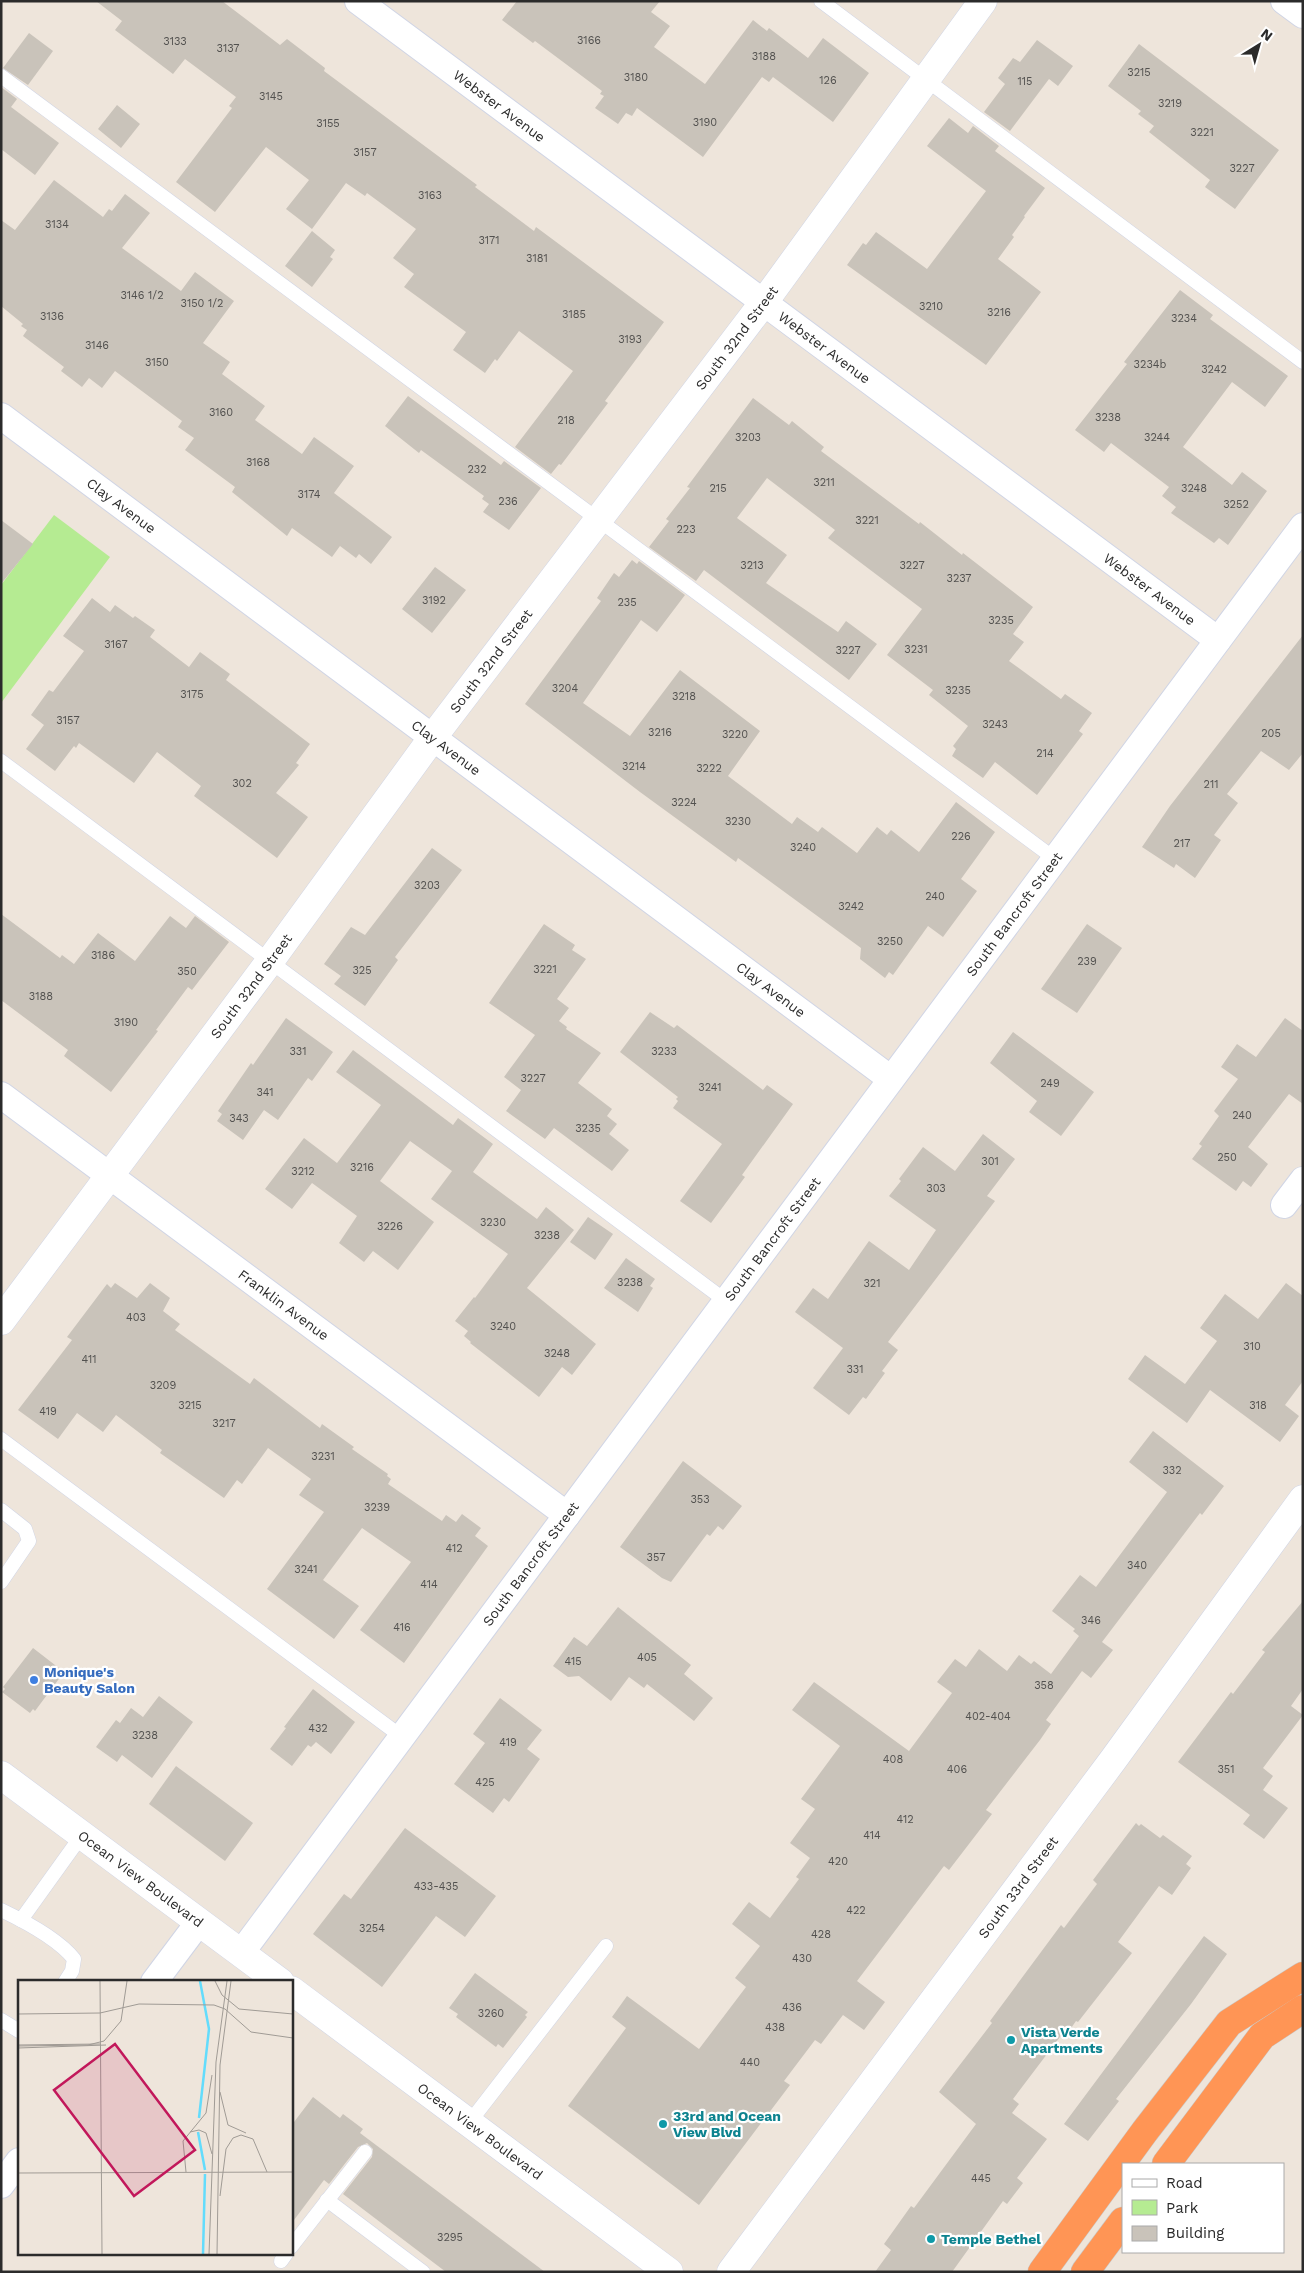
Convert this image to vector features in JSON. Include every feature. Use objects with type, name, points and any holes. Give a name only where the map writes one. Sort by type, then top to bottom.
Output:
[{"type":"highway","points":[[1042,2272],[1145,2131],[1229,2024],[1303,1976]]},
{"type":"highway","points":[[1167,2163],[1262,2036],[1303,2009]]},
{"type":"highway","points":[[1085,2272],[1122,2222]]},
{"type":"main road","name":"South 32nd Street","points":[[1,1322],[270,961],[433,737],[764,302],[983,1]]},
{"type":"main road","name":"South 33rd Street","points":[[731,2272],[1107,1768],[1303,1499]]},
{"type":"main road","name":"Ocean View Boulevard","points":[[1,1775],[277,1980]]},
{"type":"main road","name":"Ocean View Boulevard","points":[[292,1991],[669,2272]]},
{"type":"street","name":"Webster Avenue","points":[[358,1],[1218,640]]},
{"type":"street","points":[[1284,1],[1303,15]]},
{"type":"street","name":"Clay Avenue","points":[[1,416],[891,1079]]},
{"type":"street","name":"South Bancroft Street","points":[[241,1953],[1303,526]]},
{"type":"street","name":"Franklin Avenue","points":[[1,1095],[567,1515]]},
{"type":"street","points":[[1284,1204],[1303,1180]]},
{"type":"street","points":[[156,1980],[199,1922]]},
{"type":"street","points":[[1,2185],[18,2163]]},
{"type":"lane","points":[[821,1],[1303,362]]},
{"type":"lane","points":[[1,76],[1055,859]]},
{"type":"lane","points":[[1,761],[726,1301]]},
{"type":"lane","points":[[1,1438],[402,1737]]},
{"type":"lane","points":[[1,1510],[25,1529],[29,1542],[1,1582]]},
{"type":"lane","points":[[21,1920],[82,1835]]},
{"type":"lane","points":[[1,1910],[21,1920],[68,1952],[74,1959],[72,1971],[66,1980]]},
{"type":"lane","points":[[469,2123],[606,1946]]},
{"type":"lane","points":[[1,2020],[18,2030]]},
{"type":"lane","points":[[292,2246],[365,2152]]},
{"type":"lane","points":[[327,2200],[423,2272]]},
{"type":"green space","points":[[54,515],[110,557],[1,703],[1,585]]},
{"type":"building","points":[[96,1],[222,1],[280,45],[287,39],[325,68],[324,71],[477,185],[475,187],[534,231],[536,227],[664,322],[605,401],[608,403],[561,465],[559,464],[551,474],[515,447],[573,371],[519,331],[497,361],[495,359],[485,373],[453,350],[466,332],[404,287],[414,274],[393,258],[416,229],[367,193],[365,196],[346,183],[312,229],[286,209],[309,180],[266,147],[215,212],[176,182],[232,108],[229,106],[236,97],[185,59],[173,74],[115,30],[122,21]]},
{"type":"building","points":[[517,1],[660,1],[651,12],[670,26],[654,47],[705,84],[753,20],[767,31],[769,28],[808,58],[823,38],[869,73],[833,122],[773,77],[769,82],[762,77],[703,157],[637,108],[632,116],[626,113],[618,124],[595,108],[604,96],[600,94],[602,91],[535,41],[533,43],[502,20]]},
{"type":"building","points":[[29,33],[53,51],[28,85],[3,68]]},
{"type":"building","points":[[1037,40],[1073,66],[1058,86],[1049,79],[1010,131],[984,112],[1005,84],[998,78],[1013,58],[1020,62]]},
{"type":"building","points":[[1139,44],[1279,150],[1235,209],[1205,187],[1210,180],[1149,132],[1154,126],[1138,114],[1141,111],[1108,86]]},
{"type":"building","points":[[1,87],[17,99],[11,107],[59,143],[35,175],[1,149]]},
{"type":"building","points":[[117,105],[140,124],[121,148],[98,129]]},
{"type":"building","points":[[949,118],[968,133],[973,126],[999,146],[995,151],[1045,188],[1024,216],[1012,235],[1014,237],[998,259],[1041,292],[986,365],[847,265],[863,243],[866,245],[876,232],[927,269],[986,191],[927,146]]},
{"type":"building","points":[[54,180],[103,217],[109,209],[112,211],[125,194],[150,213],[122,248],[181,291],[195,272],[234,301],[203,343],[230,362],[222,374],[265,406],[255,420],[302,454],[314,437],[354,466],[334,493],[392,537],[371,564],[359,554],[356,558],[340,546],[332,557],[292,528],[287,536],[232,492],[235,487],[185,450],[194,438],[178,427],[182,421],[115,371],[102,388],[89,378],[82,387],[61,371],[64,367],[23,336],[27,330],[21,326],[23,324],[1,306],[1,220],[15,230]]},
{"type":"building","points":[[312,231],[335,250],[330,257],[333,259],[312,287],[285,266]]},
{"type":"building","points":[[1180,290],[1213,315],[1210,319],[1288,376],[1265,407],[1232,382],[1183,447],[1232,485],[1242,472],[1267,491],[1228,545],[1219,538],[1214,543],[1171,513],[1176,507],[1162,496],[1169,487],[1111,443],[1104,452],[1075,430],[1127,364],[1124,362]]},
{"type":"building","points":[[408,396],[501,465],[504,461],[541,488],[509,530],[483,512],[489,504],[482,499],[484,496],[421,450],[419,453],[385,426]]},
{"type":"building","points":[[753,398],[789,425],[792,421],[824,447],[821,451],[919,524],[920,522],[962,555],[963,553],[1033,607],[1013,634],[1024,642],[1009,661],[1061,699],[1065,694],[1092,713],[1079,731],[1083,734],[1037,795],[995,762],[983,778],[952,756],[956,749],[953,746],[968,726],[929,695],[933,690],[887,655],[922,609],[828,538],[835,530],[767,478],[737,518],[787,555],[766,583],[838,632],[846,621],[877,644],[849,680],[704,570],[696,581],[649,547],[669,521],[666,519],[690,488],[687,487]]},
{"type":"building","points":[[1,520],[33,544],[1,584]]},
{"type":"building","points":[[632,560],[637,564],[639,561],[685,595],[657,632],[641,620],[583,703],[630,736],[680,670],[760,731],[728,776],[792,824],[797,817],[818,832],[822,827],[857,853],[877,827],[887,835],[891,830],[919,852],[956,802],[995,832],[961,879],[977,891],[943,937],[928,926],[893,975],[889,972],[885,978],[860,959],[861,948],[738,858],[736,862],[640,792],[525,704],[601,601],[597,598],[614,573],[619,577]]},
{"type":"building","points":[[435,567],[466,590],[432,633],[402,609]]},
{"type":"building","points":[[92,598],[110,612],[115,605],[155,630],[150,637],[189,667],[200,652],[230,674],[226,680],[310,744],[296,763],[299,765],[276,793],[308,817],[277,858],[194,796],[201,786],[157,752],[134,783],[79,743],[76,748],[74,746],[55,771],[26,749],[44,725],[31,715],[49,690],[53,692],[84,651],[63,636]]},
{"type":"building","points":[[1303,635],[1303,753],[1289,770],[1261,751],[1227,794],[1238,803],[1214,835],[1221,840],[1195,878],[1176,864],[1174,868],[1142,847],[1170,806]]},
{"type":"building","points":[[432,848],[462,870],[395,957],[398,960],[365,1006],[334,984],[341,976],[324,964],[351,927],[365,935]]},
{"type":"building","points":[[1,914],[60,958],[62,955],[74,964],[98,933],[135,961],[170,916],[186,928],[195,916],[229,942],[192,990],[188,987],[156,1030],[158,1031],[111,1092],[64,1056],[68,1050],[1,1000]]},
{"type":"building","points":[[544,924],[575,945],[572,950],[586,959],[557,999],[569,1008],[559,1021],[567,1027],[566,1029],[601,1053],[578,1083],[612,1109],[607,1116],[617,1124],[609,1134],[629,1150],[612,1171],[554,1128],[545,1139],[506,1111],[521,1090],[504,1077],[535,1035],[489,1003]]},
{"type":"building","points":[[1087,924],[1122,948],[1077,1013],[1041,989]]},
{"type":"building","points":[[650,1012],[674,1028],[677,1025],[763,1090],[767,1085],[793,1104],[742,1175],[745,1177],[711,1223],[680,1201],[722,1144],[673,1108],[678,1101],[676,1099],[678,1097],[620,1052]]},
{"type":"building","points":[[286,1018],[333,1052],[312,1081],[308,1078],[278,1120],[264,1110],[243,1140],[217,1121],[222,1114],[218,1111],[251,1063],[253,1065]]},
{"type":"building","points":[[1285,1018],[1303,1031],[1303,1104],[1289,1094],[1248,1147],[1268,1164],[1251,1187],[1243,1181],[1236,1191],[1192,1159],[1202,1146],[1199,1144],[1219,1116],[1214,1111],[1238,1079],[1221,1067],[1237,1044],[1256,1057]]},
{"type":"building","points":[[1013,1032],[1094,1092],[1061,1136],[1029,1112],[1037,1101],[990,1063]]},
{"type":"building","points":[[353,1050],[453,1125],[458,1118],[493,1144],[473,1172],[537,1219],[546,1207],[574,1230],[527,1288],[596,1344],[572,1375],[562,1367],[539,1397],[470,1343],[464,1336],[468,1331],[455,1321],[508,1254],[431,1199],[452,1171],[410,1141],[380,1181],[434,1222],[398,1270],[373,1251],[364,1262],[339,1243],[357,1216],[312,1183],[292,1209],[265,1189],[304,1138],[337,1163],[381,1105],[336,1072]]},
{"type":"building","points":[[983,1134],[1015,1159],[987,1196],[995,1201],[888,1342],[898,1350],[882,1371],[885,1373],[866,1399],[863,1397],[849,1415],[813,1388],[843,1348],[795,1312],[813,1288],[828,1299],[869,1241],[909,1270],[936,1230],[889,1196],[923,1147],[955,1171]]},
{"type":"building","points":[[588,1217],[613,1234],[595,1260],[570,1242]]},
{"type":"building","points":[[626,1258],[655,1279],[650,1286],[653,1288],[638,1312],[604,1288]]},
{"type":"building","points":[[115,1283],[137,1298],[150,1283],[170,1298],[163,1311],[180,1324],[175,1330],[250,1384],[254,1378],[320,1428],[322,1424],[354,1447],[352,1449],[388,1474],[387,1476],[391,1479],[388,1484],[442,1521],[446,1515],[456,1522],[462,1514],[481,1528],[475,1536],[488,1546],[404,1663],[360,1630],[411,1562],[362,1528],[323,1580],[359,1606],[334,1639],[267,1589],[324,1512],[299,1495],[311,1479],[268,1448],[242,1484],[237,1480],[224,1498],[160,1453],[162,1450],[116,1415],[103,1432],[77,1413],[58,1439],[18,1410],[72,1340],[67,1337],[107,1284],[111,1288]]},
{"type":"building","points":[[1286,1283],[1303,1296],[1303,1381],[1285,1405],[1299,1416],[1280,1442],[1210,1390],[1187,1423],[1128,1379],[1145,1355],[1185,1384],[1217,1341],[1200,1328],[1225,1294],[1258,1319]]},
{"type":"building","points":[[1153,1431],[1224,1486],[1202,1515],[1200,1513],[1102,1642],[1113,1650],[1091,1678],[1082,1671],[1046,1720],[1051,1724],[986,1810],[992,1814],[949,1870],[944,1866],[857,1981],[885,2002],[864,2030],[843,2015],[821,2044],[815,2040],[784,2081],[790,2085],[699,2205],[568,2106],[626,2028],[612,2017],[627,1996],[699,2049],[746,1987],[735,1978],[760,1946],[732,1924],[749,1902],[770,1918],[799,1879],[796,1877],[810,1858],[790,1843],[815,1809],[801,1799],[840,1746],[792,1710],[814,1682],[909,1751],[952,1693],[937,1682],[955,1659],[966,1667],[979,1649],[1007,1671],[1019,1655],[1031,1664],[1034,1661],[1051,1674],[1079,1636],[1073,1631],[1075,1629],[1052,1611],[1080,1575],[1096,1587],[1167,1492],[1129,1462]]},
{"type":"building","points":[[683,1461],[742,1506],[723,1530],[718,1526],[710,1536],[707,1534],[671,1582],[662,1578],[620,1547]]},
{"type":"building","points":[[1303,1601],[1303,1689],[1291,1706],[1303,1715],[1263,1768],[1273,1776],[1263,1790],[1288,1808],[1264,1839],[1243,1824],[1250,1815],[1178,1762],[1231,1692],[1233,1694],[1265,1652],[1262,1650]]},
{"type":"building","points":[[618,1607],[691,1665],[684,1674],[713,1698],[694,1721],[647,1684],[644,1688],[629,1677],[611,1701],[579,1676],[568,1677],[553,1666],[574,1637],[587,1646]]},
{"type":"building","name":"Monique's Beauty Salon","points":[[33,1648],[64,1672],[35,1711],[33,1709],[30,1713],[2,1692],[5,1689],[3,1687]]},
{"type":"building","points":[[313,1689],[355,1722],[331,1754],[316,1742],[311,1747],[308,1745],[292,1766],[270,1749]]},
{"type":"building","points":[[159,1696],[193,1722],[152,1778],[122,1755],[117,1762],[96,1747],[116,1720],[120,1723],[131,1708],[143,1717]]},
{"type":"building","points":[[500,1698],[542,1730],[527,1749],[540,1759],[509,1802],[504,1798],[493,1813],[454,1784],[485,1743],[473,1734]]},
{"type":"building","points":[[176,1766],[253,1823],[225,1861],[149,1804]]},
{"type":"building","points":[[1136,1823],[1139,1826],[1141,1824],[1160,1838],[1163,1835],[1192,1856],[1186,1864],[1191,1868],[1172,1895],[1159,1886],[1118,1942],[1132,1953],[1078,2022],[1076,2021],[1069,2031],[1066,2029],[1013,2099],[1019,2104],[1012,2113],[1047,2139],[1017,2178],[1023,2183],[1007,2204],[1003,2201],[952,2272],[875,2272],[891,2250],[884,2244],[911,2206],[914,2208],[976,2124],[939,2092],[992,2023],[990,2021],[1061,1925],[1064,1928],[1097,1884],[1093,1880]]},
{"type":"building","points":[[405,1828],[496,1896],[465,1937],[436,1916],[382,1987],[313,1934],[344,1894],[351,1899]]},
{"type":"building","points":[[1204,1936],[1227,1954],[1191,2004],[1116,2099],[1119,2101],[1088,2141],[1064,2124]]},
{"type":"building","points":[[475,1973],[528,2012],[525,2015],[527,2017],[503,2048],[498,2044],[496,2047],[456,2017],[458,2014],[449,2008]]},
{"type":"building","points":[[313,2097],[340,2118],[343,2114],[363,2129],[360,2133],[545,2272],[446,2272],[343,2194],[372,2157],[373,2149],[367,2143],[358,2147],[329,2184],[324,2180],[292,2223],[292,2125]]},
{"type":"place","name":"Monique's Beauty Salon","points":[[34,1680]]},
{"type":"place","name":"Vista Verde Apartments","points":[[1011,2040]]},
{"type":"place","name":"33rd and Ocean View Blvd","points":[[663,2124]]},
{"type":"place","name":"Temple Bethel","points":[[931,2239]]}]
